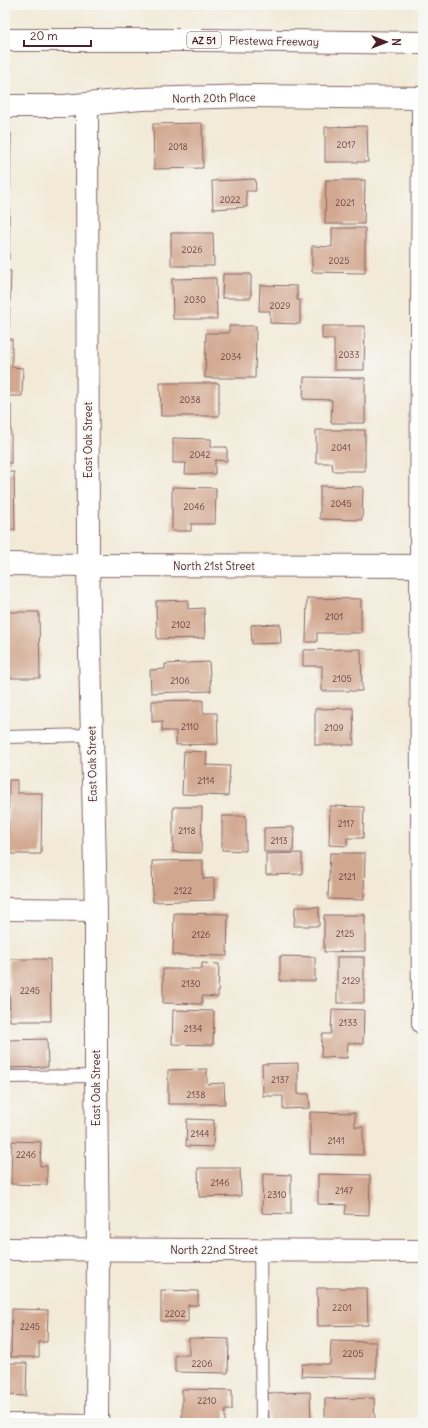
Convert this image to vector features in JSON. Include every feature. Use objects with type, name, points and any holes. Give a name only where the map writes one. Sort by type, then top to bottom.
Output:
[{"type":"main road","name":"Piestewa Freeway","points":[[5,40],[205,40],[417,44]]},
{"type":"main road","name":"North 20th Place","points":[[5,106],[87,105],[141,99],[253,96],[423,98]]},
{"type":"main road","points":[[423,98],[423,1023]]},
{"type":"main road","name":"East Oak Street","points":[[87,105],[88,565],[96,910],[98,1250],[97,1422]]},
{"type":"main road","name":"North 21st Street","points":[[5,564],[422,566]]},
{"type":"main road","points":[[5,909],[96,910]]},
{"type":"main road","name":"North 22nd Street","points":[[5,1249],[423,1251]]},
{"type":"lane","points":[[5,736],[91,735]]},
{"type":"lane","points":[[5,1077],[96,1076]]},
{"type":"lane","points":[[260,1250],[262,1423]]},
{"type":"lane","points":[[5,1420],[97,1422]]},
{"type":"building","points":[[202,123],[203,168],[154,169],[153,124]]},
{"type":"building","points":[[367,126],[368,162],[325,162],[325,127]]},
{"type":"building","points":[[5,133],[11,133],[10,190],[5,190]]},
{"type":"building","points":[[255,179],[256,191],[246,191],[247,207],[213,209],[212,181]]},
{"type":"building","points":[[326,180],[365,180],[364,224],[325,224]]},
{"type":"building","points":[[5,200],[9,200],[9,259],[5,259]]},
{"type":"building","points":[[332,228],[365,228],[365,273],[312,272],[312,246],[332,247]]},
{"type":"building","points":[[171,233],[213,233],[214,266],[171,266]]},
{"type":"building","points":[[5,271],[11,271],[9,328],[5,328]]},
{"type":"building","points":[[223,274],[251,274],[251,298],[222,298]]},
{"type":"building","points":[[216,278],[217,319],[173,319],[172,279]]},
{"type":"building","points":[[260,285],[297,286],[297,300],[300,300],[300,324],[270,323],[270,311],[259,311]]},
{"type":"building","points":[[229,326],[256,326],[255,378],[205,378],[206,333],[229,333]]},
{"type":"building","points":[[322,326],[365,326],[364,370],[334,370],[334,339],[322,339]]},
{"type":"building","points":[[5,339],[12,339],[12,367],[23,368],[22,396],[5,396]]},
{"type":"building","points":[[304,377],[365,378],[365,423],[331,423],[332,400],[303,399]]},
{"type":"building","points":[[160,383],[219,383],[219,416],[161,416]]},
{"type":"building","points":[[5,405],[11,405],[11,463],[5,463]]},
{"type":"building","points":[[316,430],[365,430],[365,471],[333,471],[332,463],[316,463]]},
{"type":"building","points":[[173,438],[211,439],[211,447],[227,447],[227,461],[215,460],[215,474],[185,474],[186,463],[173,463]]},
{"type":"building","points":[[5,472],[14,472],[15,530],[5,530]]},
{"type":"building","points":[[320,486],[363,487],[362,520],[320,519]]},
{"type":"building","points":[[172,487],[216,488],[215,524],[191,524],[191,531],[172,531]]},
{"type":"building","points":[[307,598],[361,599],[361,633],[317,633],[317,642],[306,642]]},
{"type":"building","points":[[188,600],[188,609],[204,608],[205,638],[157,639],[156,601]]},
{"type":"building","points":[[6,612],[39,612],[40,678],[7,678]]},
{"type":"building","points":[[280,624],[281,643],[252,644],[251,625]]},
{"type":"building","points":[[361,649],[362,691],[322,691],[322,666],[303,666],[303,650]]},
{"type":"building","points":[[209,662],[211,691],[151,693],[150,670],[165,669],[165,664]]},
{"type":"building","points":[[203,700],[203,713],[217,713],[218,744],[176,745],[176,731],[162,731],[162,721],[152,722],[152,701]]},
{"type":"building","points":[[353,708],[354,745],[315,745],[315,709]]},
{"type":"building","points":[[184,751],[207,752],[206,765],[230,766],[228,796],[182,794]]},
{"type":"building","points":[[9,780],[17,780],[17,793],[42,793],[41,854],[8,854]]},
{"type":"building","points":[[330,806],[364,807],[363,838],[347,838],[347,846],[329,845]]},
{"type":"building","points":[[173,807],[202,807],[201,853],[173,852]]},
{"type":"building","points":[[222,816],[246,816],[246,851],[222,850]]},
{"type":"building","points":[[294,827],[293,852],[264,852],[264,828]]},
{"type":"building","points":[[302,853],[302,874],[266,875],[266,854]]},
{"type":"building","points":[[330,853],[365,853],[364,900],[328,899]]},
{"type":"building","points":[[203,860],[203,879],[214,878],[214,900],[153,902],[152,861]]},
{"type":"building","points":[[295,907],[319,907],[319,926],[294,926]]},
{"type":"building","points":[[174,913],[228,914],[227,956],[173,955]]},
{"type":"building","points":[[324,915],[365,915],[365,951],[324,952]]},
{"type":"building","points":[[280,956],[315,957],[315,981],[280,981]]},
{"type":"building","points":[[337,957],[364,957],[364,1003],[337,1003]]},
{"type":"building","points":[[9,959],[50,959],[51,1021],[10,1021]]},
{"type":"building","points":[[202,963],[219,964],[218,997],[202,996],[202,1004],[163,1003],[163,969],[202,969]]},
{"type":"building","points":[[332,1009],[364,1010],[363,1044],[348,1043],[347,1058],[321,1057],[322,1034],[331,1034]]},
{"type":"building","points":[[173,1010],[214,1011],[213,1045],[172,1044]]},
{"type":"building","points":[[47,1039],[48,1067],[5,1068],[5,1040]]},
{"type":"building","points":[[298,1063],[298,1094],[309,1094],[310,1108],[283,1109],[283,1096],[263,1096],[262,1064]]},
{"type":"building","points":[[207,1069],[207,1084],[224,1083],[225,1104],[168,1104],[168,1070]]},
{"type":"building","points":[[310,1112],[355,1113],[355,1127],[363,1127],[363,1155],[310,1154]]},
{"type":"building","points":[[187,1119],[214,1120],[213,1147],[186,1146]]},
{"type":"building","points":[[12,1141],[41,1142],[40,1166],[47,1166],[47,1185],[11,1184]]},
{"type":"building","points":[[198,1168],[240,1168],[241,1196],[199,1197]]},
{"type":"building","points":[[263,1174],[291,1175],[291,1214],[262,1213]]},
{"type":"building","points":[[318,1174],[370,1175],[369,1215],[345,1214],[346,1205],[318,1204]]},
{"type":"building","points":[[317,1288],[367,1288],[368,1325],[318,1326]]},
{"type":"building","points":[[161,1290],[198,1291],[198,1305],[188,1305],[188,1322],[161,1321]]},
{"type":"building","points":[[12,1309],[48,1310],[47,1342],[39,1342],[39,1357],[11,1357]]},
{"type":"building","points":[[189,1338],[229,1339],[228,1373],[175,1372],[175,1355],[189,1355]]},
{"type":"building","points":[[331,1341],[376,1342],[376,1378],[301,1376],[302,1364],[330,1364]]},
{"type":"building","points":[[5,1363],[27,1363],[26,1396],[5,1395]]},
{"type":"building","points":[[182,1389],[232,1390],[232,1410],[225,1410],[225,1423],[182,1423]]},
{"type":"building","points":[[310,1392],[311,1423],[269,1423],[268,1393]]},
{"type":"building","points":[[374,1398],[375,1423],[325,1423],[325,1399]]}]
